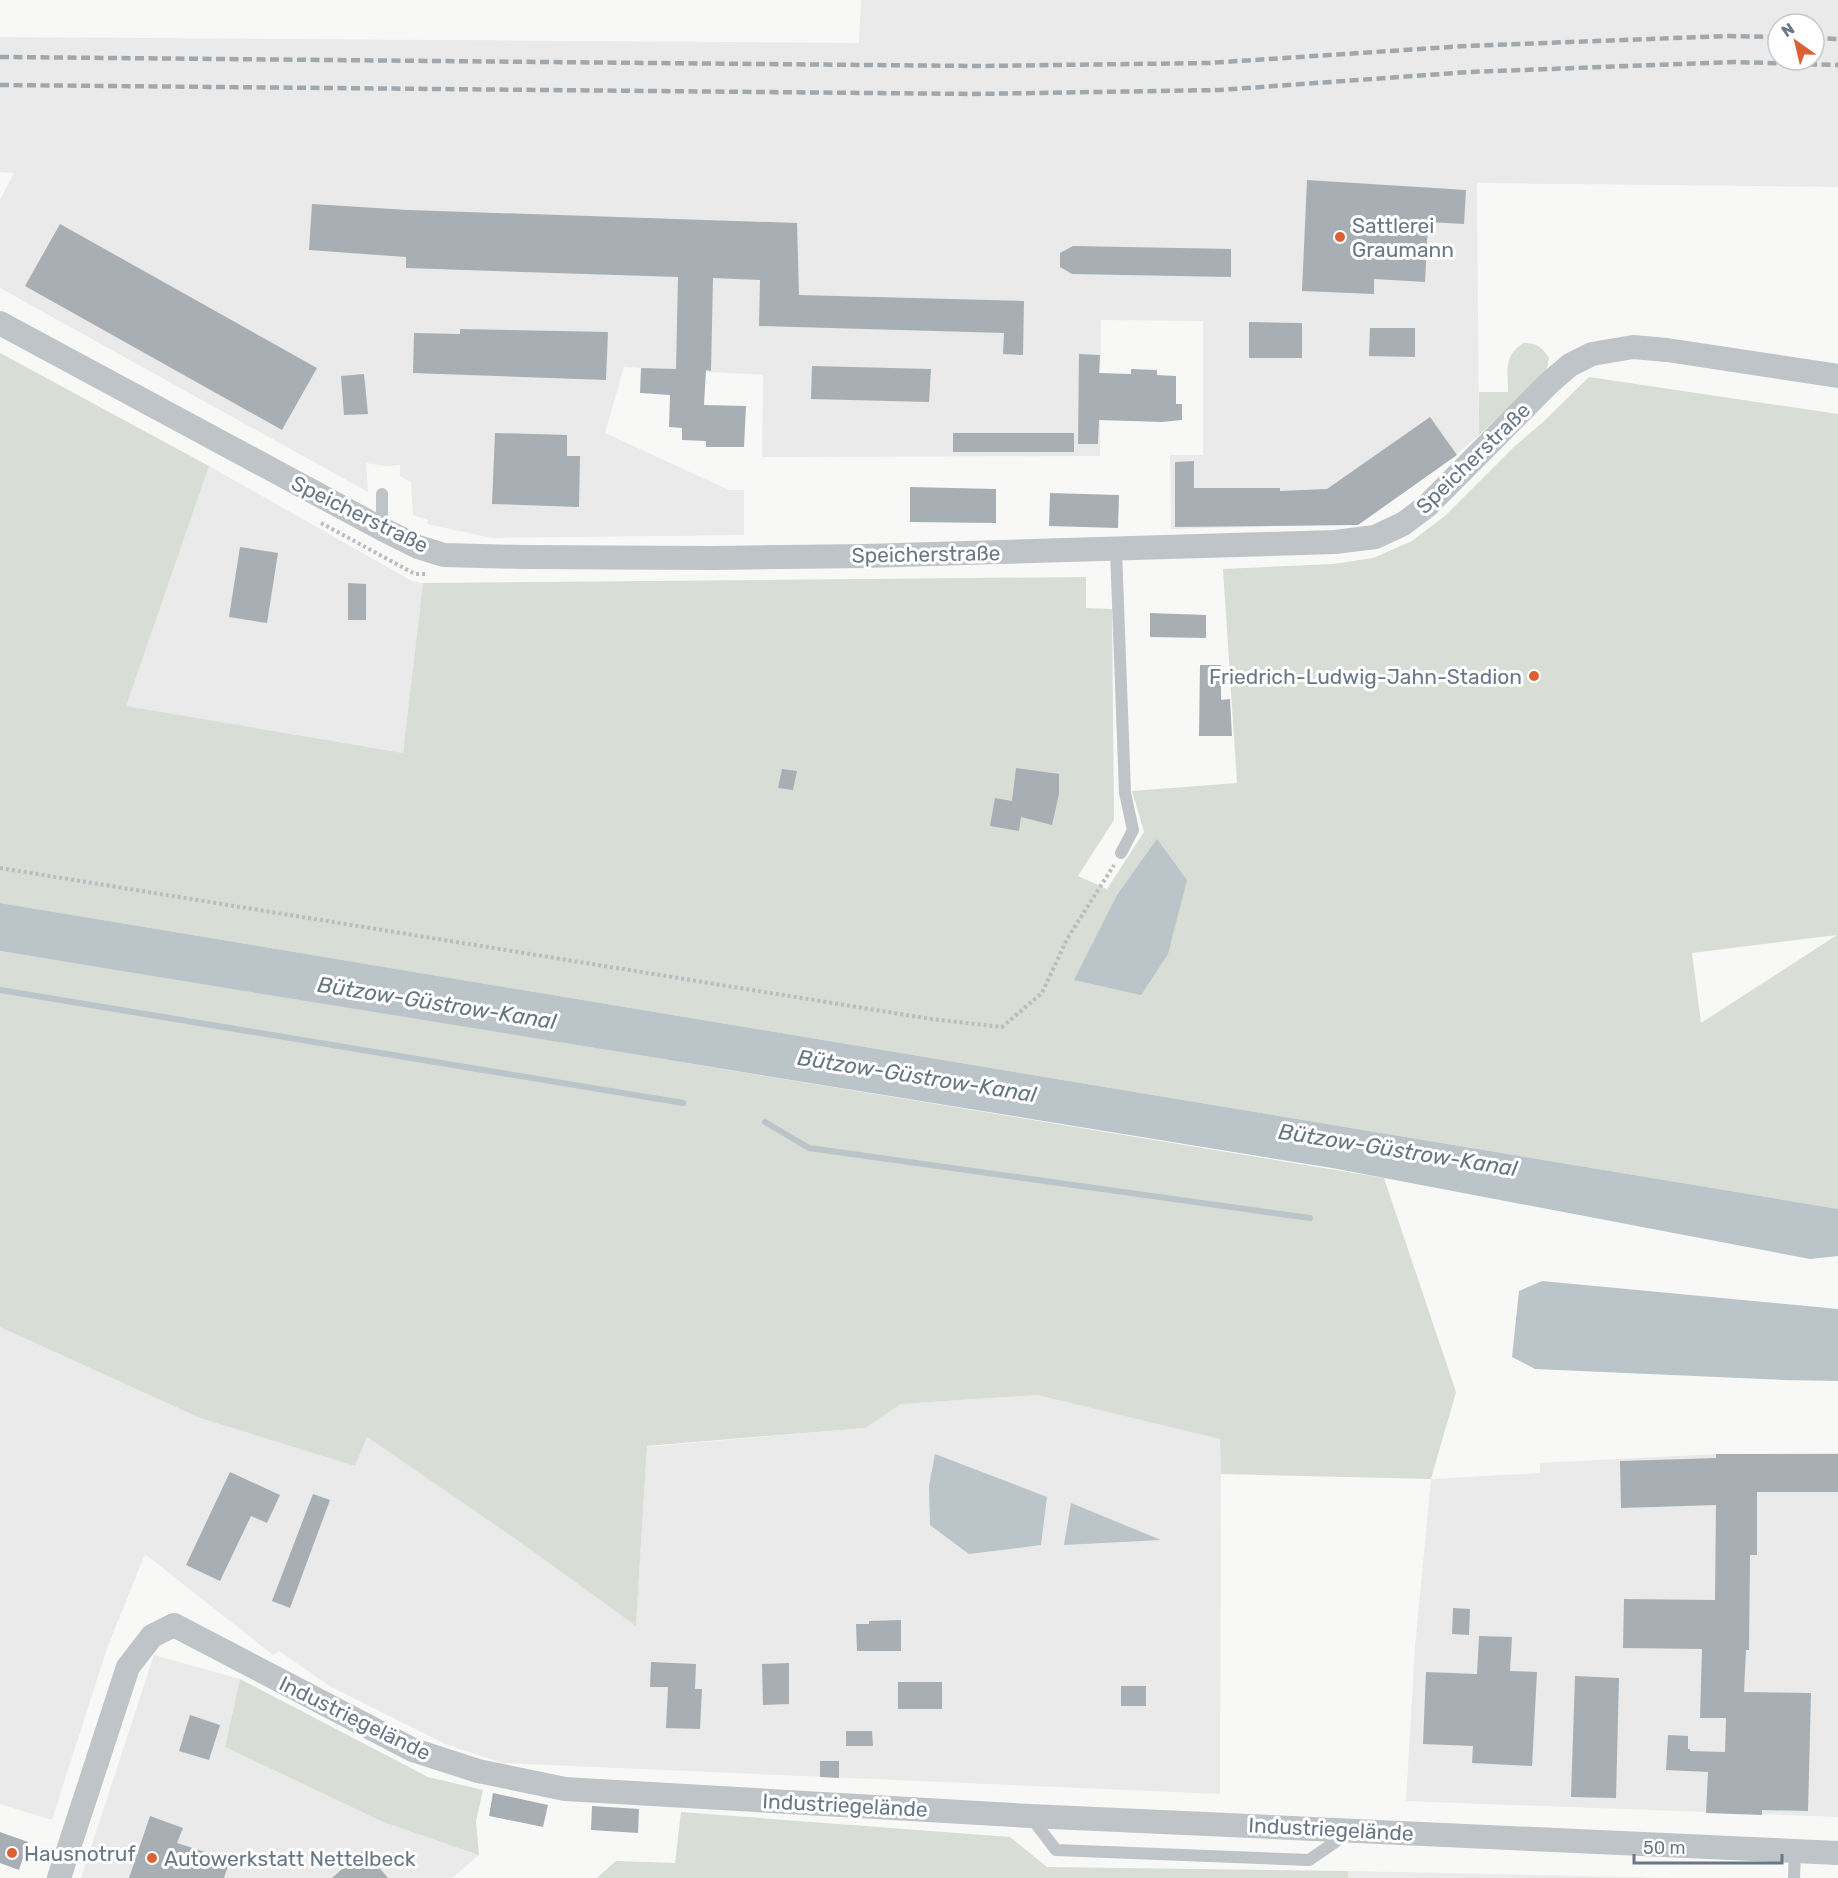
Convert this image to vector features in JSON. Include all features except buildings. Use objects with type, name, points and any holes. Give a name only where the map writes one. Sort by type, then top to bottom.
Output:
[{"type":"street","name":"Speicherstraße","points":[[0,323],[382,529],[444,555],[741,558],[1116,550],[1335,542],[1375,537],[1402,524],[1428,506],[1548,384],[1570,366],[1592,354],[1633,348],[1667,350],[1838,376]]},
{"type":"street","name":"Industriegelände","points":[[59,1878],[128,1667],[152,1636],[174,1625],[413,1750],[478,1771],[565,1789],[1030,1816],[1838,1853]]},
{"type":"lane","points":[[382,494],[382,529]]},
{"type":"lane","points":[[1116,550],[1125,793],[1133,830],[1121,853]]},
{"type":"lane","points":[[1030,1816],[1056,1850],[1309,1860],[1353,1830]]},
{"type":"lane","points":[[1794,1878],[1795,1850]]},
{"type":"path","points":[[319,522],[416,574],[427,574]]},
{"type":"path","points":[[0,868],[919,1017],[1002,1027],[1042,993],[1067,939],[1121,853]]},
{"type":"shaded area","points":[[861,0],[1838,0],[1838,187],[1477,183],[1479,435],[1457,454],[1357,524],[1171,529],[1170,455],[1203,455],[1203,321],[1101,320],[1100,456],[762,457],[763,375],[624,367],[605,433],[729,490],[744,490],[744,535],[492,538],[427,524],[428,520],[413,515],[411,482],[400,476],[400,465],[385,466],[366,463],[368,492],[0,288],[0,200],[14,173],[0,172],[0,37],[859,43]]},
{"type":"shaded area","points":[[1524,343],[1541,348],[1549,358],[1546,373],[1479,435],[1479,392],[1508,392],[1508,364],[1513,353]]},
{"type":"shaded area","points":[[0,353],[209,466],[126,706],[403,753],[423,583],[1086,577],[1086,608],[1112,609],[1114,820],[1078,876],[1107,889],[1144,832],[1132,791],[1237,783],[1223,569],[1333,564],[1373,558],[1412,541],[1446,515],[1589,377],[1838,414],[1838,1209],[0,903]],"holes":[[[1837,935],[1701,1023],[1692,953]]]},
{"type":"shaded area","points":[[209,466],[412,581],[423,583],[403,753],[125,706]]},
{"type":"shaded area","points":[[0,951],[1384,1178],[1456,1392],[1431,1479],[1221,1474],[1220,1439],[1037,1395],[901,1404],[865,1428],[647,1446],[636,1626],[517,1540],[367,1437],[355,1466],[200,1418],[0,1327]]},
{"type":"shaded area","points":[[0,1327],[200,1418],[355,1466],[367,1437],[517,1540],[636,1626],[647,1447],[864,1428],[901,1404],[1037,1395],[1221,1439],[1220,1794],[502,1763],[445,1744],[331,1687],[279,1651],[273,1655],[145,1554],[107,1648],[52,1820],[0,1804]]},
{"type":"shaded area","points":[[1838,1453],[1838,1817],[1406,1801],[1415,1647],[1431,1479],[1540,1473],[1540,1463],[1716,1454]]},
{"type":"shaded area","points":[[154,1655],[240,1679],[225,1747],[383,1822],[479,1855],[452,1878],[81,1878]]},
{"type":"shaded area","points":[[240,1679],[428,1777],[483,1790],[476,1821],[479,1855],[383,1822],[225,1747]]},
{"type":"shaded area","points":[[681,1812],[1010,1837],[1047,1867],[1348,1871],[1348,1878],[597,1878],[616,1861],[675,1863]]},
{"type":"shaded area","points":[[1348,1871],[1670,1878],[1348,1878]]},
{"type":"water","points":[[1157,839],[1187,880],[1168,954],[1141,995],[1074,980],[1117,895]]},
{"type":"water","name":"Bützow-Güstrow-Kanal","points":[[0,903],[1838,1209],[1838,1256],[1810,1259],[1332,1168],[0,951]]},
{"type":"water","points":[[1542,1281],[1838,1309],[1838,1381],[1535,1369],[1512,1357],[1519,1291]]},
{"type":"water","points":[[935,1454],[1047,1497],[1041,1545],[969,1554],[930,1525],[929,1486]]},
{"type":"water","points":[[1071,1503],[1161,1540],[1064,1545]]},
{"type":"waterway","points":[[0,990],[683,1103]]},
{"type":"waterway","points":[[765,1122],[809,1148],[1310,1218]]},
{"type":"railway","points":[[0,57],[980,66],[1209,63],[1465,46],[1729,36],[1766,37]]},
{"type":"railway","points":[[1826,38],[1838,39]]},
{"type":"railway","points":[[0,85],[972,94],[1219,90],[1469,72],[1735,62],[1838,65]]},
{"type":"place","name":"Sattlerei Graumann","points":[[1340,237]]},
{"type":"place","name":"Friedrich-Ludwig-Jahn-Stadion","points":[[1534,676]]},
{"type":"place","name":"Hausnotruf","points":[[12,1853]]},
{"type":"place","name":"Autowerkstatt Nettelbeck","points":[[152,1858]]}]
